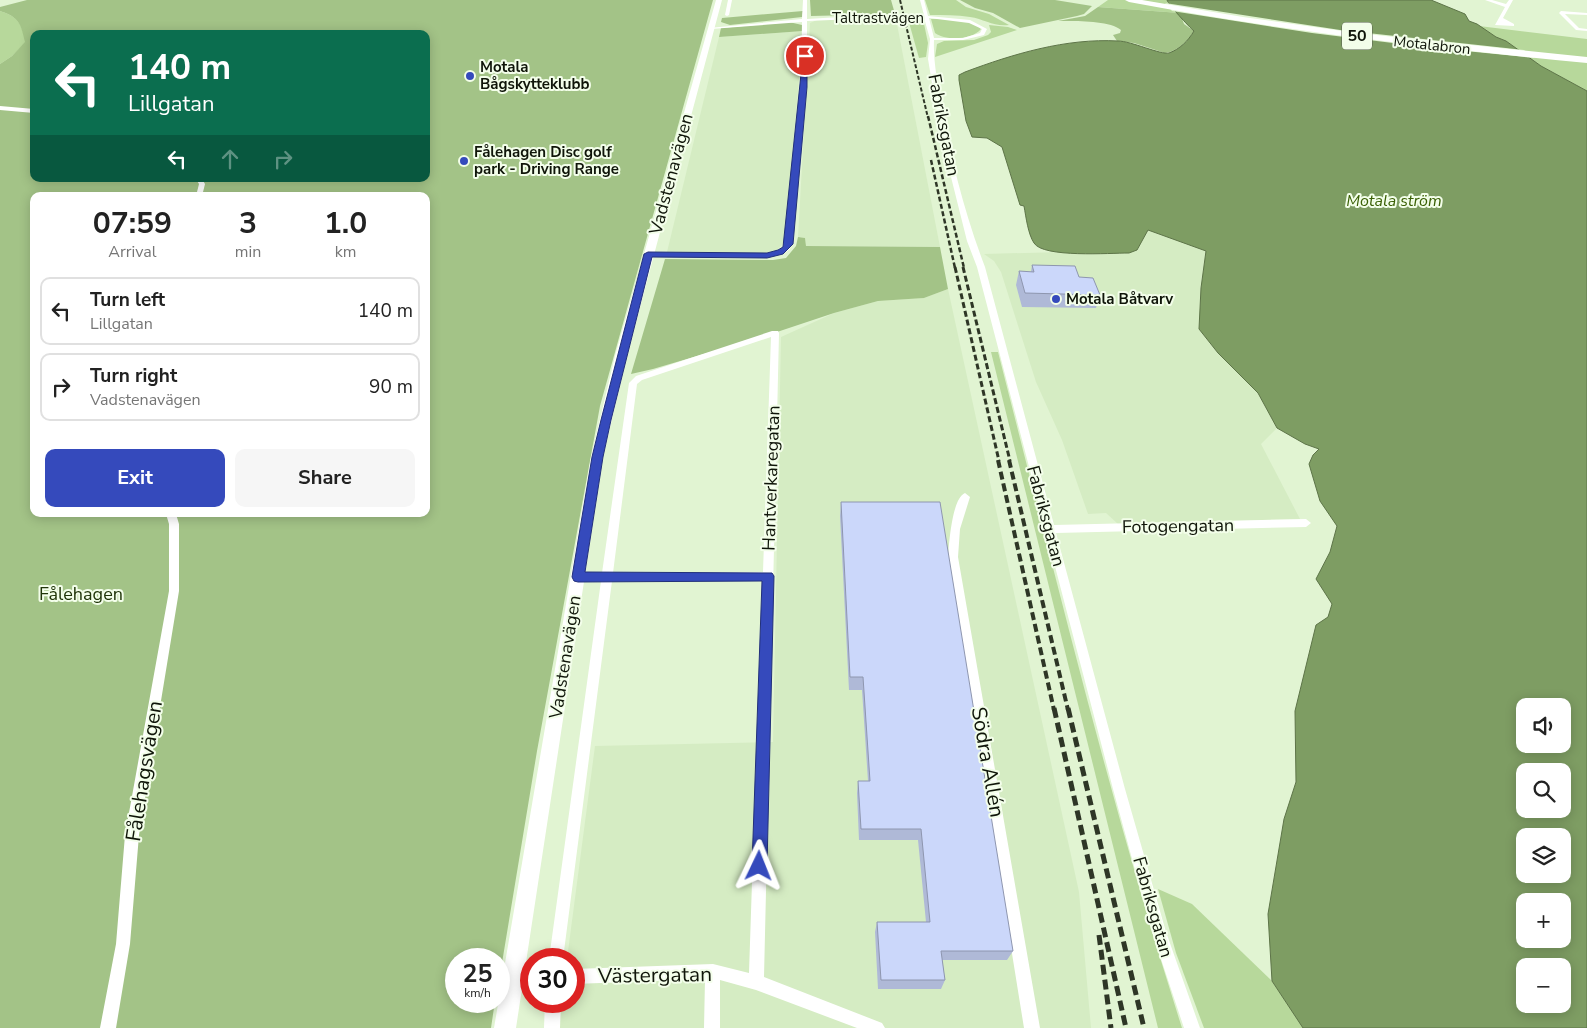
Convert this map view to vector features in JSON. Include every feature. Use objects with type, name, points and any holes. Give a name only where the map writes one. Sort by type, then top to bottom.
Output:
[{"type":"highway","name":"Motalabron","points":[[1129,0],[1312,31],[1424,45],[1587,58]]},
{"type":"highway","name":"Motalabron","points":[[1141,0],[1237,17],[1340,32],[1587,58]]},
{"type":"main road","name":"Vadstenavägen","points":[[505,1028],[600,448],[621,356],[718,0]]},
{"type":"street","points":[[727,15],[730,0]]},
{"type":"street","points":[[648,254],[767,255],[780,252],[787,246],[804,87],[805,0]]},
{"type":"street","name":"Fabriksgatan","points":[[922,0],[932,39],[931,59],[944,137],[971,241],[981,266],[1089,678],[1159,932],[1192,1028]]},
{"type":"street","points":[[1487,0],[1507,6]]},
{"type":"street","points":[[1500,18],[1511,0]]},
{"type":"street","points":[[1587,14],[1561,12],[1578,29],[1587,30]]},
{"type":"street","name":"Taltrastvägen","points":[[711,28],[805,19],[955,18],[979,23],[985,29],[982,34],[969,38],[932,39]]},
{"type":"street","points":[[0,108],[30,111]]},
{"type":"street","name":"Hantverkaregatan","points":[[638,378],[775,333],[756,982]]},
{"type":"street","name":"Vadstenavägen","points":[[557,948],[631,387],[638,378]]},
{"type":"street","name":"Södra Allén","points":[[965,497],[955,529],[953,557],[1032,1028]]},
{"type":"street","name":"Fålehagsvägen","points":[[108,1028],[123,944],[132,835],[174,591],[174,524],[172,517]]},
{"type":"street","name":"Fotogengatan","points":[[1050,529],[1306,523]]},
{"type":"street","points":[[578,577],[768,576]]},
{"type":"street","points":[[712,1028],[713,971]]},
{"type":"street","name":"Västergatan","points":[[585,977],[713,971],[756,982],[877,1028]]},
{"type":"street","points":[[513,979],[520,979]]},
{"type":"street","points":[[552,1028],[553,1013]]},
{"type":"shaded area","points":[[925,0],[956,0],[966,7],[989,14],[1009,25],[994,24],[965,16],[930,15]]},
{"type":"shaded area","points":[[1108,0],[1167,0],[1168,4],[1180,13],[1098,7]]},
{"type":"shaded area","points":[[0,11],[18,22],[26,42],[12,56],[0,64]]},
{"type":"shaded area","points":[[896,19],[940,247],[806,246],[805,238],[798,237],[810,23],[817,20]]},
{"type":"shaded area","points":[[908,19],[923,19],[928,43],[926,57],[919,58]]},
{"type":"shaded area","points":[[931,19],[951,19],[970,22],[981,29],[977,33],[965,37],[952,38],[940,36],[935,33]]},
{"type":"shaded area","points":[[989,25],[1017,30],[935,57],[937,44],[944,41],[974,40],[988,35],[991,32]]},
{"type":"shaded area","points":[[1479,26],[1587,39],[1587,91],[1541,66],[1506,41]]},
{"type":"shaded area","points":[[803,31],[786,235],[782,245],[776,251],[768,253],[667,252],[719,37]]},
{"type":"shaded area","points":[[1148,230],[1206,251],[1201,288],[1199,329],[1218,353],[1258,393],[1277,428],[1261,444],[1300,519],[1118,524],[1106,513],[1088,514],[1062,440],[1036,382],[1001,272],[994,261],[984,254],[1137,250]]},
{"type":"shaded area","points":[[948,289],[1079,892],[1091,1028],[559,1028],[561,1013],[585,1013],[585,948],[568,948],[595,746],[773,742],[781,337],[834,313],[878,301],[924,298]]},
{"type":"shaded area","points":[[991,352],[998,352],[1108,776],[1131,860],[1182,1028],[1158,1028]]},
{"type":"shaded area","points":[[1158,889],[1192,904],[1272,981],[1303,1028],[1204,1028],[1176,953]]},
{"type":"green space","name":"Fålehagen","points":[[27,0],[713,0],[600,406],[537,751],[504,948],[445,948],[445,1013],[493,1013],[491,1028],[0,1028],[0,64],[12,56],[25,42],[18,22],[0,11],[0,7]]},
{"type":"green space","points":[[810,0],[891,0],[895,14],[811,16]]},
{"type":"green space","points":[[960,0],[1055,0],[1092,6],[1084,14],[1020,28],[993,13],[975,8]]},
{"type":"green space","points":[[1098,7],[1180,13],[1184,24],[1194,31],[1182,45],[1165,53],[1134,43],[1117,41],[1113,35],[1120,33],[1121,30],[1108,24],[1058,21],[1085,16]]},
{"type":"green space","points":[[803,11],[802,17],[730,25],[721,22],[722,18]]},
{"type":"green space","points":[[789,22],[802,25],[803,31],[719,37],[721,28]]},
{"type":"green space","points":[[798,237],[805,238],[806,246],[940,247],[948,289],[924,298],[878,301],[631,374],[665,259],[773,260],[786,258],[796,246]]},
{"type":"water","name":"Motala ström","points":[[1167,0],[1431,0],[1465,14],[1469,21],[1506,41],[1541,66],[1587,91],[1587,1028],[1303,1028],[1272,981],[1268,914],[1284,819],[1296,782],[1295,711],[1316,625],[1328,617],[1332,604],[1316,579],[1330,552],[1337,526],[1320,501],[1309,464],[1313,455],[1319,449],[1305,444],[1277,428],[1258,393],[1218,353],[1199,329],[1201,288],[1206,251],[1148,230],[1137,250],[1129,253],[1063,253],[1040,248],[1034,243],[1024,206],[1020,205],[1002,147],[987,138],[972,137],[966,121],[959,80],[959,75],[965,72],[1002,59],[1021,53],[1079,42],[1118,41],[1169,53],[1183,44],[1194,31]]},
{"type":"pier","points":[[1165,3],[1340,30],[1524,50],[1535,58],[1312,33],[1172,11]]},
{"type":"building","points":[[1032,265],[1075,266],[1079,277],[1093,278],[1100,295],[1025,293],[1019,271],[1034,272]]},
{"type":"building","points":[[841,502],[940,502],[1013,951],[941,951],[945,980],[881,980],[877,922],[930,922],[921,829],[861,829],[858,781],[870,781],[863,677],[850,677]]},
{"type":"railway","points":[[900,0],[928,118]]},
{"type":"railway","points":[[928,116],[964,268]]},
{"type":"railway","points":[[931,160],[955,268]]},
{"type":"railway","points":[[955,267],[999,461]]},
{"type":"railway","points":[[963,267],[1010,461]]},
{"type":"railway","points":[[998,460],[1054,710]]},
{"type":"railway","points":[[1009,460],[1068,710]]},
{"type":"railway","points":[[1054,708],[1126,1028]]},
{"type":"railway","points":[[1068,708],[1144,1028]]},
{"type":"railway","points":[[1099,935],[1111,1028]]},
{"type":"place","name":"Motala Bågskytteklubb","points":[[470,76]]},
{"type":"place","name":"Fålehagen Disc golf park - Driving Range","points":[[464,161]]},
{"type":"place","name":"Motala Båtvarv","points":[[1056,299]]},
{"type":"route","points":[[759,866],[768,576],[578,577],[598,457],[610,401],[648,254],[767,255],[780,252],[786,248],[788,244],[804,87],[805,56]]}]
